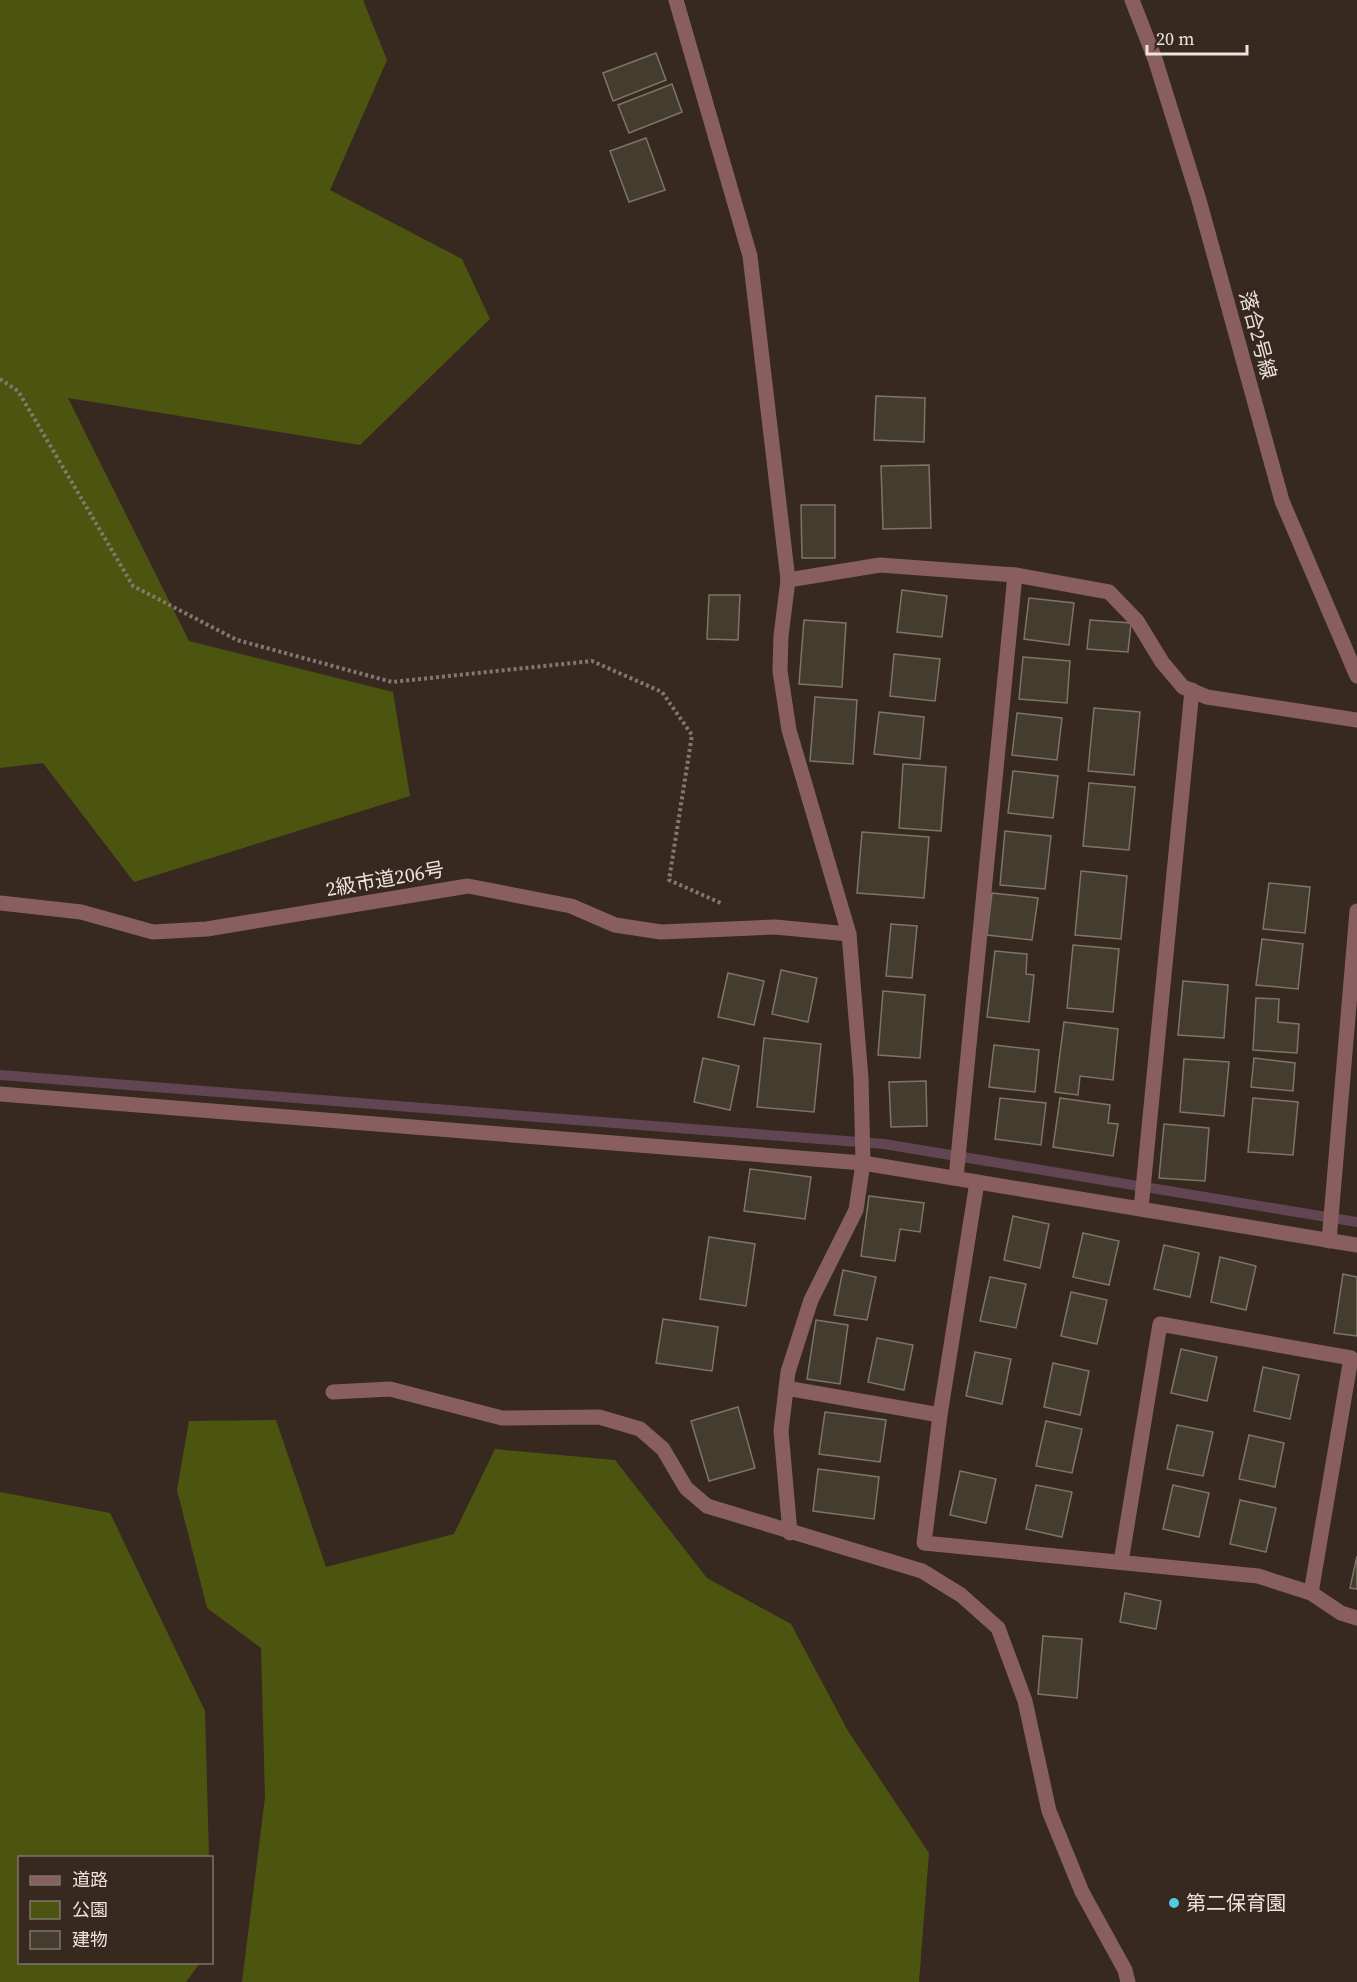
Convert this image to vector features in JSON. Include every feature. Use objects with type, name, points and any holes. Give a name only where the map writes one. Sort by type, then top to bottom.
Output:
[{"type":"street","points":[[676,0],[750,256],[788,580],[781,636],[780,671],[789,730],[849,934],[861,1078],[863,1163],[856,1210],[811,1300],[788,1372],[781,1431],[790,1533]]},
{"type":"street","name":"落合2号線","points":[[1132,0],[1155,59],[1199,200],[1282,501],[1357,676]]},
{"type":"street","points":[[788,580],[880,565],[1015,575],[1109,592],[1137,621],[1162,662],[1183,687],[1207,697],[1357,720]]},
{"type":"street","points":[[956,1178],[1015,575]]},
{"type":"street","points":[[1142,1209],[1191,690]]},
{"type":"street","name":"2級市道206号","points":[[0,903],[81,912],[153,932],[207,929],[468,886],[571,906],[615,925],[661,932],[775,927],[849,934]]},
{"type":"street","points":[[1329,1241],[1357,910]]},
{"type":"street","points":[[0,1094],[863,1163],[1357,1245]]},
{"type":"street","points":[[922,1571],[940,1414],[977,1182]]},
{"type":"street","points":[[1121,1562],[1160,1324],[1351,1358],[1311,1593]]},
{"type":"street","points":[[786,1388],[940,1414]]},
{"type":"street","points":[[333,1392],[390,1389],[502,1418],[598,1418],[640,1429],[663,1449],[686,1488],[707,1506],[790,1533],[922,1571],[961,1595],[998,1628],[1025,1701],[1049,1811],[1082,1892],[1125,1970],[1128,1982]]},
{"type":"street","points":[[924,1543],[1258,1576],[1311,1593],[1341,1613],[1357,1618]]},
{"type":"path","points":[[0,379],[18,392],[133,586],[237,640],[392,682],[592,661],[662,692],[692,735],[669,880],[733,908]]},
{"type":"green space","points":[[0,0],[363,0],[387,60],[330,190],[462,259],[490,319],[360,445],[68,398],[189,641],[393,692],[410,796],[134,882],[43,763],[0,768]]},
{"type":"green space","points":[[276,1420],[326,1567],[454,1534],[495,1449],[615,1460],[707,1578],[791,1624],[848,1731],[929,1853],[919,1982],[242,1982],[265,1797],[261,1648],[207,1608],[177,1490],[189,1421]]},
{"type":"green space","points":[[0,1492],[110,1513],[205,1711],[209,1856],[18,1856],[18,1964],[199,1964],[186,1982],[0,1982]]},
{"type":"building","points":[[656,53],[666,80],[613,101],[603,73]]},
{"type":"building","points":[[672,84],[682,112],[629,133],[618,105]]},
{"type":"building","points":[[646,138],[665,190],[629,202],[610,151]]},
{"type":"building","points":[[876,396],[925,398],[924,442],[874,440]]},
{"type":"building","points":[[929,465],[931,528],[883,529],[881,466]]},
{"type":"building","points":[[801,505],[835,505],[835,558],[802,558]]},
{"type":"building","points":[[902,590],[947,596],[942,637],[897,632]]},
{"type":"building","points":[[709,595],[740,595],[738,640],[707,639]]},
{"type":"building","points":[[1029,598],[1074,603],[1069,645],[1024,639]]},
{"type":"building","points":[[804,620],[846,623],[842,687],[799,684]]},
{"type":"building","points":[[1090,620],[1131,623],[1128,652],[1087,649]]},
{"type":"building","points":[[894,654],[940,659],[935,701],[890,696]]},
{"type":"building","points":[[1023,657],[1070,661],[1067,703],[1019,699]]},
{"type":"building","points":[[815,697],[857,700],[853,764],[810,761]]},
{"type":"building","points":[[1094,708],[1140,712],[1134,775],[1088,771]]},
{"type":"building","points":[[879,712],[924,717],[920,759],[874,754]]},
{"type":"building","points":[[1017,713],[1062,718],[1057,760],[1012,755]]},
{"type":"building","points":[[903,764],[946,767],[941,831],[899,828]]},
{"type":"building","points":[[1013,771],[1058,776],[1053,818],[1008,813]]},
{"type":"building","points":[[1089,783],[1135,787],[1129,850],[1083,846]]},
{"type":"building","points":[[1005,831],[1051,836],[1045,889],[1000,885]]},
{"type":"building","points":[[862,832],[929,837],[924,898],[857,893]]},
{"type":"building","points":[[1081,871],[1127,876],[1121,939],[1075,935]]},
{"type":"building","points":[[1269,883],[1310,887],[1305,933],[1263,929]]},
{"type":"building","points":[[992,893],[1038,898],[1032,940],[987,935]]},
{"type":"building","points":[[891,924],[917,926],[912,978],[886,976]]},
{"type":"building","points":[[1262,939],[1303,944],[1298,989],[1256,985]]},
{"type":"building","points":[[1073,945],[1119,949],[1113,1012],[1067,1008]]},
{"type":"building","points":[[995,951],[1027,954],[1026,974],[1034,975],[1029,1022],[987,1017]]},
{"type":"building","points":[[781,970],[817,978],[808,1022],[772,1014]]},
{"type":"building","points":[[728,973],[764,981],[754,1025],[718,1017]]},
{"type":"building","points":[[1183,981],[1228,985],[1224,1038],[1178,1035]]},
{"type":"building","points":[[883,991],[925,995],[920,1058],[878,1055]]},
{"type":"building","points":[[1256,998],[1279,999],[1278,1022],[1299,1024],[1297,1053],[1253,1050]]},
{"type":"building","points":[[1064,1022],[1118,1029],[1113,1080],[1080,1076],[1078,1095],[1055,1092]]},
{"type":"building","points":[[764,1038],[821,1044],[814,1112],[757,1107]]},
{"type":"building","points":[[994,1045],[1039,1050],[1035,1092],[989,1087]]},
{"type":"building","points":[[703,1058],[739,1066],[730,1110],[694,1102]]},
{"type":"building","points":[[1254,1058],[1295,1063],[1293,1091],[1251,1087]]},
{"type":"building","points":[[1184,1059],[1229,1062],[1224,1116],[1180,1112]]},
{"type":"building","points":[[926,1081],[927,1126],[891,1127],[889,1082]]},
{"type":"building","points":[[1000,1098],[1046,1103],[1041,1145],[995,1139]]},
{"type":"building","points":[[1060,1098],[1110,1105],[1108,1123],[1118,1124],[1113,1156],[1053,1147]]},
{"type":"building","points":[[1253,1098],[1298,1102],[1293,1155],[1248,1152]]},
{"type":"building","points":[[1164,1124],[1209,1128],[1205,1181],[1159,1178]]},
{"type":"building","points":[[750,1169],[811,1177],[805,1219],[744,1211]]},
{"type":"building","points":[[869,1196],[924,1203],[920,1232],[900,1229],[895,1261],[861,1256]]},
{"type":"building","points":[[1013,1216],[1049,1224],[1040,1268],[1004,1260]]},
{"type":"building","points":[[1083,1233],[1119,1241],[1109,1285],[1073,1277]]},
{"type":"building","points":[[709,1237],[755,1244],[746,1306],[700,1299]]},
{"type":"building","points":[[1164,1245],[1199,1253],[1190,1297],[1154,1289]]},
{"type":"building","points":[[1220,1257],[1256,1266],[1246,1310],[1211,1302]]},
{"type":"building","points":[[843,1270],[876,1277],[867,1320],[834,1315]]},
{"type":"building","points":[[1343,1274],[1357,1277],[1357,1336],[1334,1333]]},
{"type":"building","points":[[990,1277],[1026,1284],[1016,1328],[980,1321]]},
{"type":"building","points":[[1071,1292],[1107,1300],[1097,1344],[1061,1336]]},
{"type":"building","points":[[663,1319],[718,1327],[712,1371],[656,1363]]},
{"type":"building","points":[[816,1320],[848,1325],[840,1384],[807,1379]]},
{"type":"building","points":[[877,1338],[913,1345],[904,1390],[868,1382]]},
{"type":"building","points":[[1181,1349],[1217,1357],[1207,1401],[1171,1393]]},
{"type":"building","points":[[975,1352],[1011,1359],[1002,1404],[966,1396]]},
{"type":"building","points":[[1053,1363],[1089,1371],[1080,1415],[1044,1407]]},
{"type":"building","points":[[1263,1367],[1299,1375],[1290,1419],[1254,1411]]},
{"type":"building","points":[[738,1407],[755,1468],[709,1481],[691,1421]]},
{"type":"building","points":[[825,1412],[886,1420],[880,1462],[819,1454]]},
{"type":"building","points":[[1046,1421],[1082,1429],[1072,1473],[1036,1466]]},
{"type":"building","points":[[1177,1425],[1213,1432],[1203,1476],[1167,1469]]},
{"type":"building","points":[[1249,1435],[1284,1443],[1275,1487],[1239,1479]]},
{"type":"building","points":[[818,1469],[879,1477],[874,1519],[813,1511]]},
{"type":"building","points":[[960,1471],[996,1479],[986,1523],[950,1515]]},
{"type":"building","points":[[1036,1485],[1072,1492],[1062,1537],[1026,1529]]},
{"type":"building","points":[[1173,1485],[1209,1493],[1199,1537],[1163,1529]]},
{"type":"building","points":[[1240,1500],[1276,1508],[1266,1552],[1230,1544]]},
{"type":"building","points":[[1357,1556],[1357,1589],[1350,1588]]},
{"type":"building","points":[[1125,1593],[1161,1601],[1156,1629],[1120,1622]]},
{"type":"building","points":[[1043,1636],[1082,1639],[1077,1698],[1038,1694]]},
{"type":"waterway","points":[[0,1075],[884,1144],[1357,1222]]},
{"type":"place","name":"第二保育園","points":[[1174,1903]]}]
